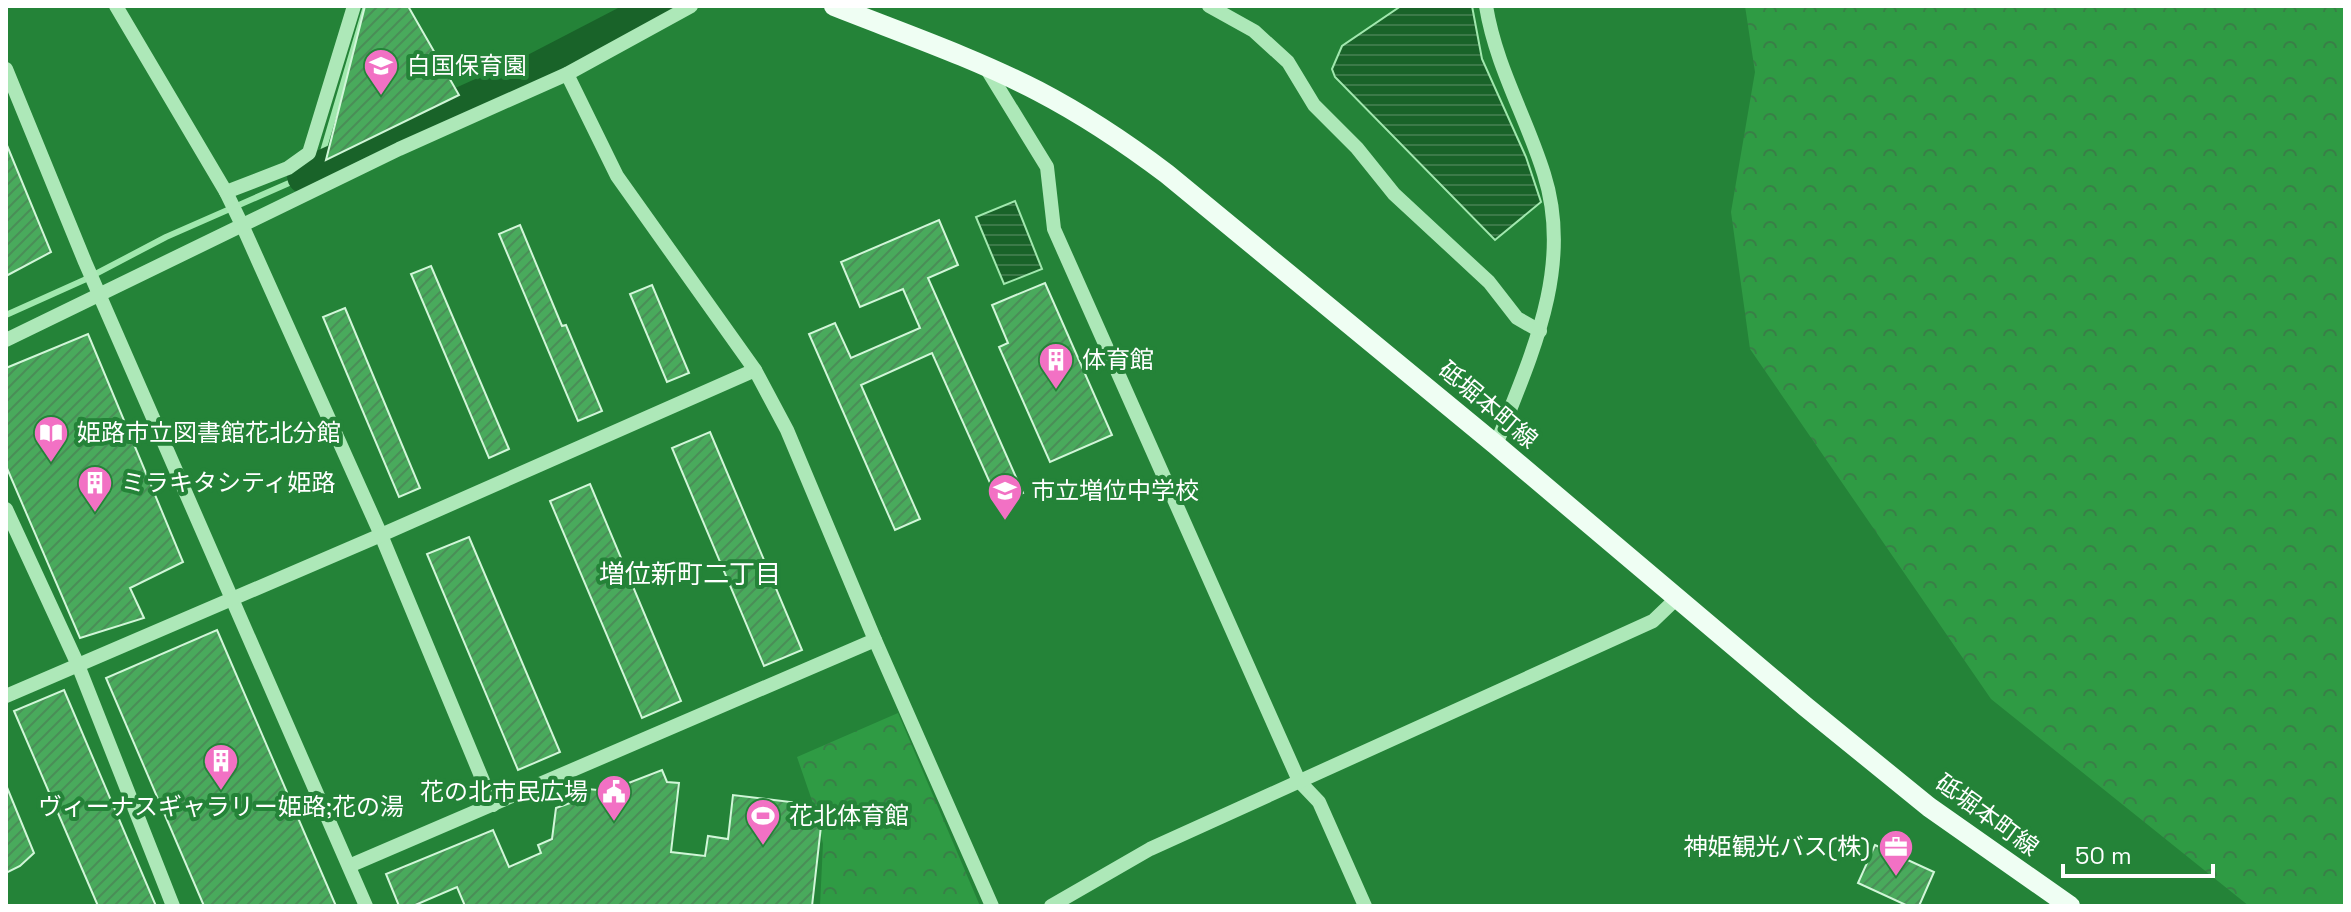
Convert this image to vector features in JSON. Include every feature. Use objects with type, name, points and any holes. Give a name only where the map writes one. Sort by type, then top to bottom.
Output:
[{"type":"main road","name":"砥堀本町線","points":[[834,6],[984,66],[1085,117],[1136,150],[1496,445],[1929,807],[2070,906]]},
{"type":"street","points":[[116,6],[226,192],[243,227],[381,535],[493,805]]},
{"type":"street","points":[[226,192],[288,168],[309,153],[354,6]]},
{"type":"street","points":[[6,340],[399,149],[567,74],[691,6]]},
{"type":"street","points":[[1209,6],[1254,31],[1288,62],[1314,105],[1357,148],[1394,194],[1489,282],[1517,318],[1540,331]]},
{"type":"street","points":[[1486,6],[1499,59],[1544,172],[1554,211],[1555,257],[1540,331],[1496,445]]},
{"type":"street","points":[[984,66],[1047,167],[1054,229],[1299,781],[1319,802],[1365,906]]},
{"type":"street","points":[[6,69],[85,262],[366,906]]},
{"type":"street","points":[[567,74],[617,176],[755,370],[787,430],[992,906]]},
{"type":"street","points":[[6,696],[755,370]]},
{"type":"street","points":[[6,509],[78,665],[173,906]]},
{"type":"street","points":[[1051,906],[1150,849],[1653,621],[1677,598]]},
{"type":"street","points":[[349,866],[875,640]]},
{"type":"green space","points":[[1745,6],[2345,6],[2345,906],[2249,906],[1991,699],[1750,349],[1731,212],[1755,72]]},
{"type":"green space","points":[[898,713],[980,906],[820,906],[823,844],[817,815],[797,757]]},
{"type":"shaded area","points":[[1401,6],[1472,6],[1482,59],[1526,157],[1541,202],[1495,240],[1335,77],[1332,69],[1342,46]]},
{"type":"shaded area","points":[[1015,201],[1042,269],[1004,284],[976,217]]},
{"type":"building","points":[[365,6],[408,6],[459,95],[326,160]]},
{"type":"building","points":[[6,143],[51,252],[6,276]]},
{"type":"building","points":[[939,220],[958,265],[928,278],[1023,493],[999,503],[932,353],[861,385],[920,519],[895,530],[809,334],[835,323],[851,358],[920,328],[903,289],[860,307],[841,262]]},
{"type":"building","points":[[520,225],[602,411],[578,421],[499,234]]},
{"type":"building","points":[[431,266],[509,449],[489,458],[411,274]]},
{"type":"building","name":"体育館","points":[[1045,283],[1112,435],[1050,462],[999,347],[1008,343],[992,305]]},
{"type":"building","points":[[652,285],[689,373],[667,382],[630,294]]},
{"type":"building","points":[[345,308],[420,488],[399,497],[323,317]]},
{"type":"building","name":"ミラキタシティ姫路","points":[[88,334],[183,562],[130,588],[144,618],[80,638],[6,466],[6,368]]},
{"type":"building","points":[[710,432],[802,650],[764,666],[672,448]]},
{"type":"building","points":[[590,484],[681,701],[642,718],[550,501]]},
{"type":"building","points":[[469,537],[560,752],[518,770],[427,554]]},
{"type":"building","name":"ヴィーナスギャラリー姫路;花の湯","points":[[217,630],[336,906],[204,906],[106,678]]},
{"type":"building","points":[[64,690],[156,906],[98,906],[14,711]]},
{"type":"building","points":[[662,770],[667,782],[679,783],[671,852],[705,856],[708,836],[728,839],[733,795],[807,804],[805,823],[821,826],[812,906],[465,906],[457,887],[413,906],[399,906],[386,874],[493,830],[509,867],[541,853],[538,845],[552,839],[556,808],[587,797],[588,789],[608,791]]},
{"type":"building","points":[[6,785],[34,853],[20,866],[6,873]]},
{"type":"building","name":"神姫観光バス(株)","points":[[1875,845],[1934,872],[1919,906],[1908,906],[1858,883]]},
{"type":"waterway","points":[[6,315],[84,280],[166,237],[305,176],[321,158],[366,6]]},
{"type":"waterway","points":[[305,176],[530,74],[661,6]]},
{"type":"place","name":"白国保育園","points":[[381,97]]},
{"type":"place","name":"体育館","points":[[1056,391]]},
{"type":"place","name":"姫路市立図書館花北分館","points":[[51,464]]},
{"type":"place","name":"ミラキタシティ姫路","points":[[95,514]]},
{"type":"place","name":"市立増位中学校","points":[[1005,522]]},
{"type":"place","name":"ヴィーナスギャラリー姫路;花の湯","points":[[221,792]]},
{"type":"place","name":"花の北市民広場","points":[[614,823]]},
{"type":"place","name":"花北体育館","points":[[763,847]]},
{"type":"place","name":"神姫観光バス(株)","points":[[1896,878]]},
{"type":"district","name":"増位新町二丁目","points":[[690,574]]}]
